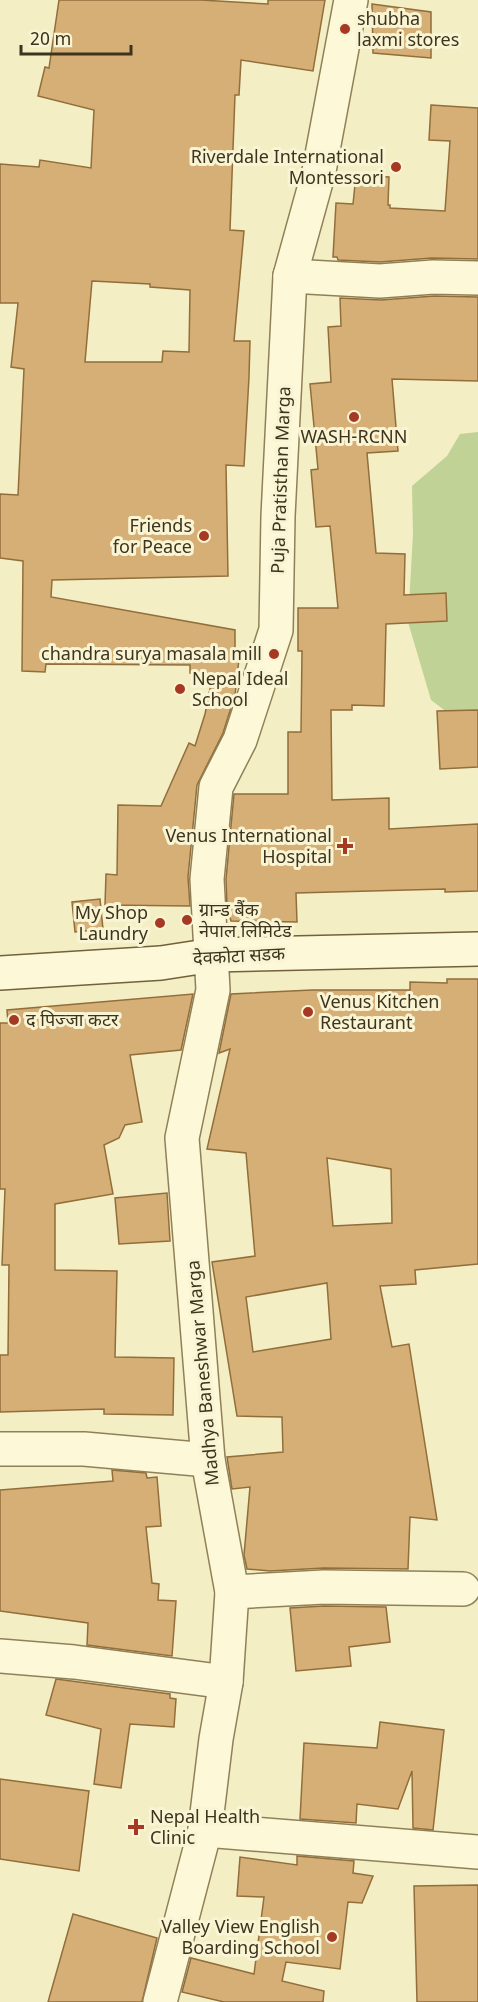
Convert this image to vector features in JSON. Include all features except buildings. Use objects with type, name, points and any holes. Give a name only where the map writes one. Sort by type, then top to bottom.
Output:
[{"type":"street","name":"Puja Pratisthan Marga","points":[[213,955],[207,879],[216,787],[240,740],[276,630],[278,516],[290,276],[319,171],[351,0]]},
{"type":"street","points":[[290,276],[380,281],[433,277],[478,278]]},
{"type":"street","name":"देवकोटा सडक","points":[[0,973],[161,963],[213,955],[478,948]]},
{"type":"street","name":"Madhya Baneshwar Marga","points":[[160,2002],[205,1830],[216,1739],[226,1682],[232,1592],[208,1460],[182,1138],[213,990],[213,955]]},
{"type":"street","points":[[0,1449],[84,1449],[208,1460]]},
{"type":"street","points":[[232,1592],[324,1587],[463,1588]]},
{"type":"street","points":[[0,1656],[74,1662],[226,1682]]},
{"type":"street","points":[[205,1830],[478,1852]]},
{"type":"green space","points":[[478,432],[478,709],[452,716],[431,700],[408,622],[413,534],[412,486],[447,456],[460,434]]},
{"type":"place","name":"shubha laxmi stores","points":[[345,29]]},
{"type":"place","name":"Riverdale International Montessori","points":[[396,167]]},
{"type":"place","name":"WASH-RCNN","points":[[354,417]]},
{"type":"place","name":"Friends for Peace","points":[[204,536]]},
{"type":"place","name":"chandra surya masala mill","points":[[274,654]]},
{"type":"place","name":"Nepal Ideal School","points":[[180,689]]},
{"type":"place","name":"Venus International Hospital","points":[[345,846]]},
{"type":"place","name":"ग्रान्ड बैंक नेपाल लिमिटेड","points":[[187,920]]},
{"type":"place","name":"My Shop Laundry","points":[[160,923]]},
{"type":"place","name":"Venus Kitchen Restaurant","points":[[308,1012]]},
{"type":"place","name":"द पिज्जा कटर","points":[[14,1020]]},
{"type":"place","name":"Nepal Health Clinic","points":[[136,1827]]},
{"type":"place","name":"Valley View English Boarding School","points":[[332,1937]]}]
